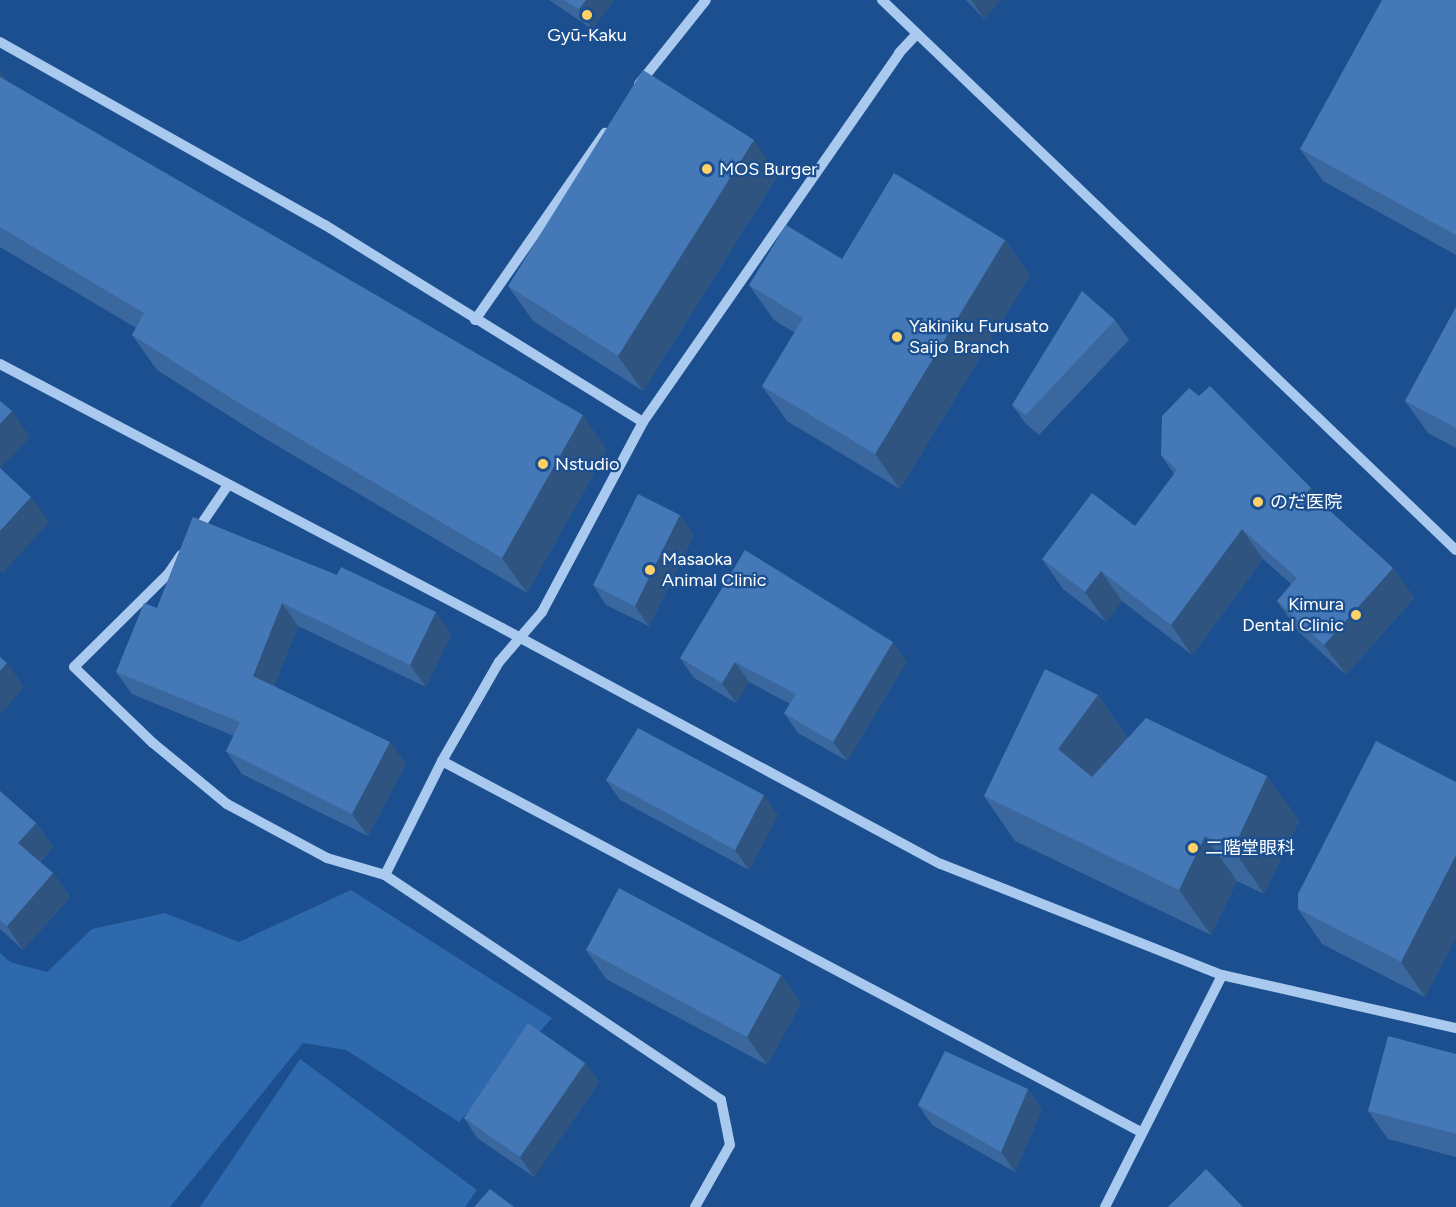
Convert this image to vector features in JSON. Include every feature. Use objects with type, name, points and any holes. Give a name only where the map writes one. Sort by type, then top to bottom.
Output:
[{"type":"street","points":[[630,96],[706,0]]},
{"type":"street","points":[[882,0],[1456,550]]},
{"type":"street","points":[[385,875],[442,761],[517,638],[542,612],[643,422],[899,54],[917,34]]},
{"type":"street","points":[[0,42],[325,225],[643,422]]},
{"type":"street","points":[[475,320],[610,125]]},
{"type":"street","points":[[0,364],[941,864],[1222,975],[1456,1028]]},
{"type":"street","points":[[228,484],[168,574],[74,667],[153,743],[227,804],[327,858],[385,875],[721,1100],[730,1145],[695,1207]]},
{"type":"street","points":[[442,761],[1141,1132]]},
{"type":"street","points":[[1105,1207],[1222,975]]},
{"type":"shaded area","points":[[351,890],[552,1018],[459,1122],[346,1050],[303,1043],[170,1207],[0,1207],[0,953],[10,962],[47,972],[92,929],[165,913],[239,942]]},
{"type":"shaded area","points":[[300,1059],[477,1190],[465,1207],[200,1207]]},
{"type":"building","points":[[564,0],[586,0],[579,9]]},
{"type":"building","points":[[1382,0],[1456,0],[1456,235],[1300,149]]},
{"type":"building","points":[[643,70],[754,140],[618,356],[508,286]]},
{"type":"building","points":[[0,77],[583,415],[502,558],[234,400],[132,335],[144,313],[0,227]]},
{"type":"building","name":"Yakiniku Furusato Saijo Branch","points":[[894,173],[1005,240],[875,454],[762,386],[803,318],[749,285],[786,225],[842,259]]},
{"type":"building","points":[[1082,291],[1115,320],[1026,415],[1012,405]]},
{"type":"building","points":[[1456,307],[1456,428],[1405,401]]},
{"type":"building","points":[[1210,386],[1311,488],[1308,491],[1393,568],[1324,645],[1277,601],[1297,578],[1242,529],[1171,625],[1101,571],[1085,592],[1042,559],[1092,493],[1135,526],[1177,470],[1161,455],[1162,416],[1189,388],[1199,396]]},
{"type":"building","points":[[0,401],[12,411],[0,424]]},
{"type":"building","points":[[0,468],[31,497],[0,531]]},
{"type":"building","points":[[638,494],[680,515],[635,606],[593,585]]},
{"type":"building","points":[[193,517],[337,575],[341,567],[436,612],[410,665],[282,603],[253,676],[390,742],[352,814],[226,751],[240,722],[116,672],[144,603],[157,608]]},
{"type":"building","points":[[745,550],[893,642],[833,742],[784,713],[796,694],[735,662],[722,683],[680,658]]},
{"type":"building","points":[[0,657],[7,663],[0,671]]},
{"type":"building","points":[[1045,669],[1098,695],[1058,749],[1092,777],[1146,718],[1267,776],[1233,849],[1205,836],[1179,890],[984,796]]},
{"type":"building","points":[[638,728],[764,795],[735,850],[606,780]]},
{"type":"building","points":[[1376,741],[1456,782],[1456,855],[1401,962],[1298,909],[1298,894]]},
{"type":"building","points":[[0,791],[36,823],[18,843],[53,873],[7,926],[0,920]]},
{"type":"building","points":[[619,888],[781,975],[747,1037],[586,950]]},
{"type":"building","points":[[528,1023],[585,1063],[520,1157],[464,1118]]},
{"type":"building","points":[[1388,1036],[1456,1054],[1456,1134],[1368,1111]]},
{"type":"building","points":[[945,1051],[1028,1089],[1001,1152],[918,1105]]},
{"type":"building","points":[[1206,1169],[1243,1207],[1168,1207]]},
{"type":"building","points":[[490,1189],[514,1207],[474,1207]]},
{"type":"place","name":"Gyū-Kaku","points":[[587,15]]},
{"type":"place","name":"MOS Burger","points":[[707,169]]},
{"type":"place","name":"Yakiniku Furusato Saijo Branch","points":[[897,337]]},
{"type":"place","name":"Nstudio","points":[[543,464]]},
{"type":"place","name":"のだ医院","points":[[1258,502]]},
{"type":"place","name":"Masaoka Animal Clinic","points":[[650,570]]},
{"type":"place","name":"Kimura Dental Clinic","points":[[1356,615]]},
{"type":"place","name":"二階堂眼科","points":[[1193,848]]}]
